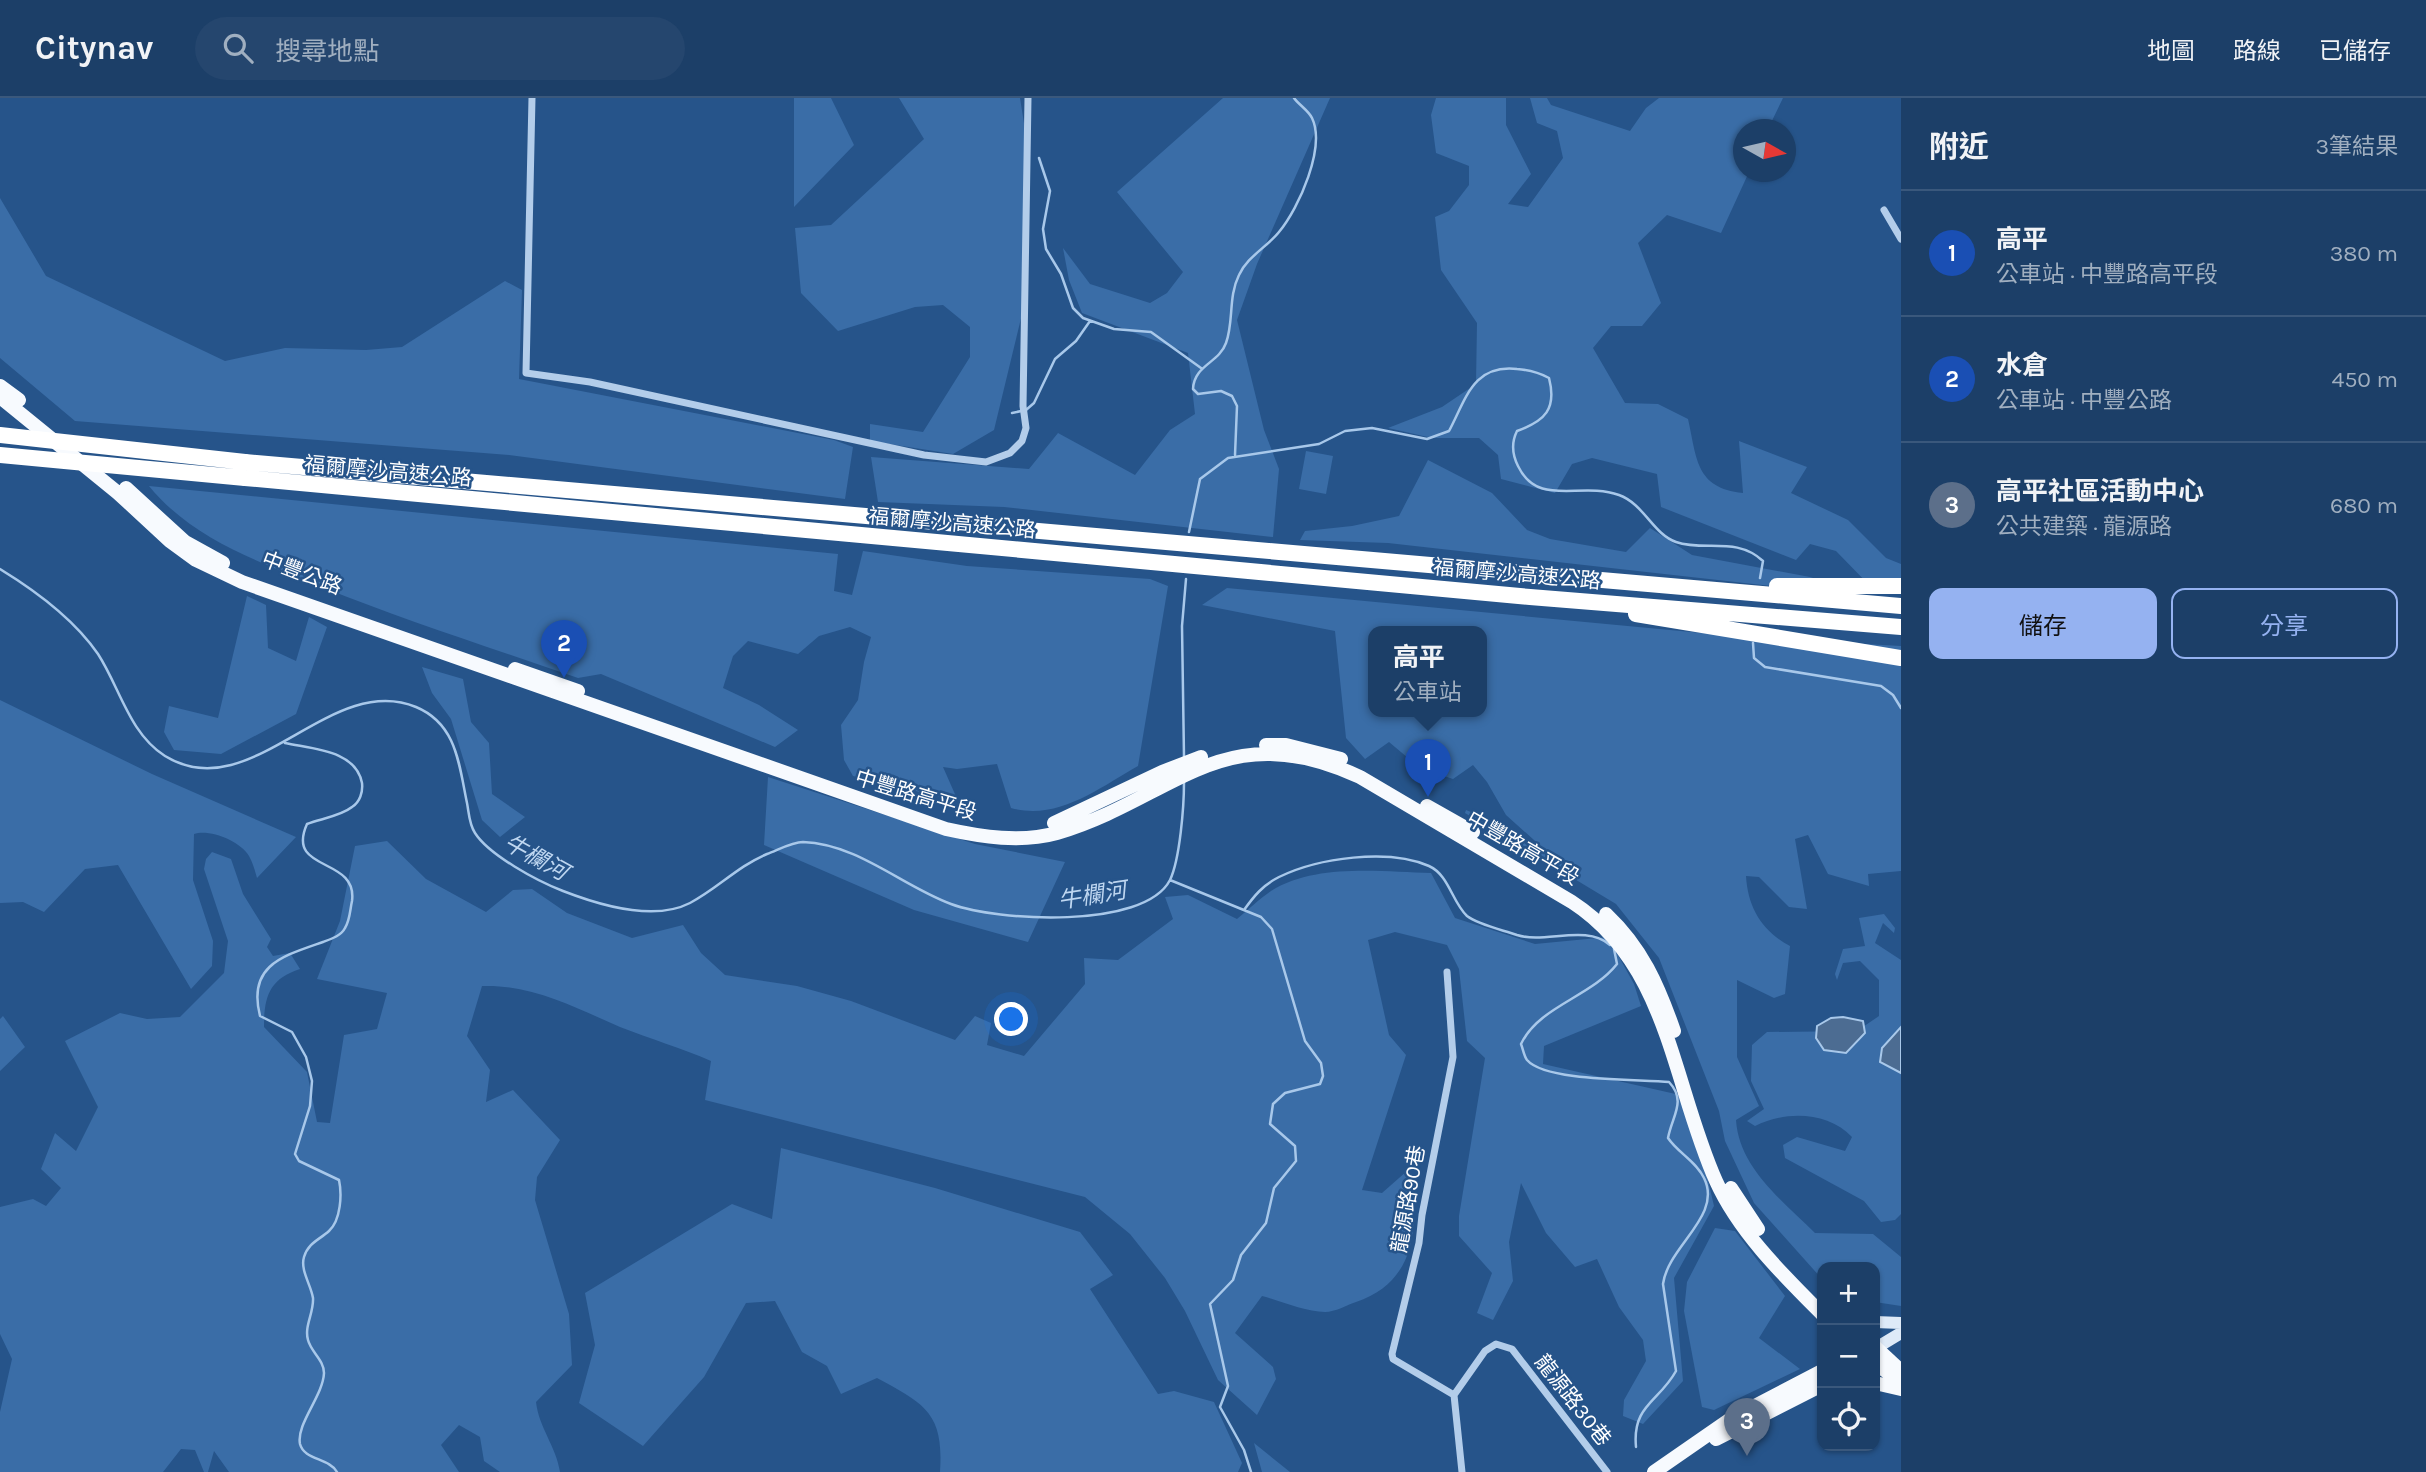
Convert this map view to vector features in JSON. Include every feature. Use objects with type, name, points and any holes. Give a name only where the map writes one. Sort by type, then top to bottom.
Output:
[{"type":"highway","name":"福爾摩沙高速公路","points":[[0,436],[246,470],[1530,597],[1901,627]]},
{"type":"highway","name":"福爾摩沙高速公路","points":[[0,455],[246,470],[1678,586],[1901,607]]},
{"type":"highway","points":[[1678,586],[1901,586]]},
{"type":"highway","points":[[1530,597],[1901,658]]},
{"type":"main road","name":"中豐公路","points":[[0,386],[135,502]]},
{"type":"main road","name":"中豐公路","points":[[0,397],[185,542],[248,575],[327,606],[637,716]]},
{"type":"main road","name":"中豐路高平段","points":[[637,716],[750,757],[945,821],[1002,834],[1061,822],[1217,756],[1280,754],[1336,766],[1388,792],[1549,887],[1596,917],[1619,940],[1645,983],[1673,1042],[1724,1174],[1738,1202],[1817,1296]]},
{"type":"main road","name":"中豐路高平段","points":[[1673,1042],[1716,1179],[1732,1211],[1817,1308]]},
{"type":"main road","points":[[1880,1352],[1901,1371]]},
{"type":"main road","points":[[1880,1367],[1901,1382]]},
{"type":"main road","points":[[1654,1472],[1732,1418],[1817,1382]]},
{"type":"main road","points":[[1670,1472],[1737,1427],[1817,1383]]},
{"type":"main road","points":[[1880,1384],[1901,1389]]},
{"type":"street","points":[[532,98],[526,373],[590,382],[924,455],[986,462],[1010,453],[1022,441],[1026,428],[1023,406],[1028,98]]},
{"type":"street","points":[[1884,211],[1901,239]]},
{"type":"street","name":"龍源路90巷","points":[[1447,972],[1453,1057],[1419,1243],[1392,1354],[1393,1359],[1454,1395]]},
{"type":"street","points":[[1880,1322],[1901,1323]]},
{"type":"street","points":[[1880,1345],[1901,1333]]},
{"type":"street","name":"龍源路30巷","points":[[1454,1395],[1485,1351],[1496,1344],[1512,1349],[1606,1472]]},
{"type":"street","points":[[1454,1395],[1462,1472]]},
{"type":"shaded area","points":[[794,98],[831,98],[854,145],[794,207]]},
{"type":"shaded area","points":[[899,98],[1020,98],[1027,142],[1023,310],[994,430],[953,454],[870,441],[870,424],[923,432],[970,357],[970,327],[943,305],[915,307],[838,331],[801,293],[795,228],[831,225],[924,139]]},
{"type":"shaded area","points":[[1223,98],[1330,98],[1257,264],[1237,320],[1264,430],[1279,469],[1273,537],[1004,507],[878,502],[871,457],[1029,469],[1058,433],[1135,475],[1170,430],[1195,414],[1188,353],[1082,313],[1069,280],[1063,248],[1090,284],[1150,303],[1167,293],[1183,272],[1117,192]]},
{"type":"shaded area","points":[[1436,98],[1506,98],[1506,125],[1531,174],[1508,204],[1528,207],[1563,158],[1557,131],[1537,123],[1530,98],[1547,98],[1551,105],[1630,131],[1646,108],[1659,98],[1783,98],[1773,119],[1733,119],[1733,182],[1744,182],[1721,233],[1667,215],[1638,243],[1661,303],[1642,326],[1611,326],[1593,348],[1625,403],[1658,404],[1688,419],[1701,469],[1715,485],[1743,493],[1739,441],[1807,467],[1791,493],[1848,520],[1886,558],[1901,564],[1901,591],[1873,589],[1836,551],[1810,544],[1796,560],[1661,507],[1657,474],[1592,458],[1572,464],[1555,493],[1501,479],[1498,455],[1479,438],[1432,438],[1388,428],[1442,407],[1476,384],[1477,323],[1441,270],[1435,217],[1449,211],[1469,185],[1469,166],[1436,153],[1431,115]]},
{"type":"shaded area","points":[[0,198],[46,276],[225,361],[285,348],[366,350],[402,347],[505,281],[522,290],[519,379],[834,440],[853,447],[845,499],[509,455],[75,421],[0,358]]},
{"type":"shaded area","points":[[1306,451],[1333,456],[1326,494],[1299,489]]},
{"type":"shaded area","points":[[1428,460],[1492,493],[1527,530],[1550,539],[1626,552],[1650,528],[1692,555],[1810,577],[1842,587],[1781,587],[1388,543],[1300,540],[1305,531],[1352,526],[1399,516]]},
{"type":"shaded area","points":[[149,486],[838,554],[834,591],[852,595],[863,551],[967,566],[1150,579],[1168,586],[1138,766],[1078,800],[1045,810],[1028,811],[1011,808],[997,764],[957,769],[943,767],[958,801],[853,776],[844,760],[841,725],[858,700],[871,637],[850,627],[819,636],[798,654],[748,641],[733,656],[723,688],[759,705],[798,730],[775,747],[601,674],[578,678],[385,611],[275,569],[207,535],[166,505]]},
{"type":"shaded area","points":[[1227,588],[1755,638],[1901,646],[1901,871],[1868,874],[1869,886],[1828,874],[1808,835],[1795,839],[1807,909],[1789,907],[1759,877],[1746,876],[1747,888],[1758,917],[1764,926],[1790,946],[1785,994],[1774,998],[1737,980],[1737,1057],[1759,1106],[1736,1120],[1745,1153],[1754,1168],[1777,1196],[1815,1233],[1873,1234],[1901,1257],[1901,1306],[1880,1303],[1880,1262],[1817,1262],[1817,1273],[1754,1203],[1725,1141],[1719,1111],[1659,958],[1616,904],[1465,813],[1466,810],[1505,826],[1535,852],[1544,849],[1506,815],[1487,782],[1473,765],[1453,779],[1420,768],[1389,742],[1365,759],[1346,738],[1335,631],[1202,605]]},
{"type":"shaded area","points":[[247,596],[266,605],[268,648],[296,661],[309,617],[327,627],[296,714],[221,754],[174,750],[164,732],[169,706],[218,718]]},
{"type":"shaded area","points":[[422,667],[463,679],[471,722],[489,743],[492,794],[525,817],[500,837],[482,820],[451,719],[432,693]]},
{"type":"shaded area","points":[[0,700],[152,774],[296,837],[257,878],[249,856],[232,841],[208,833],[194,834],[193,880],[213,941],[212,966],[191,989],[118,865],[85,869],[44,912],[23,902],[0,903]]},
{"type":"shaded area","points":[[768,777],[975,844],[1065,862],[1028,942],[914,910],[764,845]]},
{"type":"shaded area","points":[[387,841],[426,879],[486,912],[513,890],[532,889],[567,913],[632,938],[683,925],[701,953],[725,975],[797,986],[851,1001],[955,1040],[975,1016],[991,1023],[987,1045],[1024,1056],[1085,984],[1084,958],[1118,960],[1173,919],[1165,897],[1188,895],[1237,919],[1271,891],[1308,876],[1349,871],[1431,873],[1455,918],[1535,944],[1608,937],[1634,984],[1641,1006],[1544,1046],[1543,1064],[1680,1095],[1714,1206],[1674,1278],[1683,1381],[1643,1424],[1623,1416],[1624,1400],[1646,1361],[1643,1340],[1619,1307],[1597,1259],[1575,1267],[1546,1233],[1521,1183],[1509,1242],[1513,1281],[1493,1320],[1477,1313],[1492,1273],[1459,1236],[1459,1216],[1485,1058],[1467,1041],[1459,969],[1447,945],[1395,932],[1368,940],[1389,1035],[1406,1055],[1362,1190],[1382,1193],[1407,1171],[1413,1211],[1409,1249],[1402,1266],[1391,1281],[1376,1293],[1337,1310],[1310,1310],[1262,1296],[1235,1333],[1273,1367],[1276,1379],[1257,1415],[1218,1380],[1185,1311],[1165,1278],[1130,1234],[1085,1197],[705,1100],[711,1061],[536,993],[500,986],[482,986],[467,1036],[490,1070],[486,1102],[513,1090],[560,1140],[537,1177],[535,1200],[569,1314],[572,1365],[536,1402],[560,1472],[500,1472],[484,1461],[480,1437],[459,1425],[441,1445],[459,1472],[229,1472],[214,1451],[208,1472],[204,1472],[195,1450],[181,1449],[163,1472],[0,1472],[0,1412],[12,1359],[0,1334],[0,1207],[33,1199],[46,1206],[61,1188],[41,1169],[55,1133],[76,1151],[98,1107],[65,1041],[120,1013],[147,1019],[180,1017],[224,973],[228,941],[204,869],[206,859],[212,852],[231,859],[243,894],[271,939],[267,947],[273,956],[290,953],[300,969],[281,978],[270,990],[265,1007],[264,1027],[307,1072],[317,1122],[330,1123],[344,1035],[377,1029],[387,993],[317,979],[340,921],[355,846]]},
{"type":"shaded area","points":[[1884,914],[1895,928],[1894,933],[1883,923],[1875,943],[1901,960],[1901,1214],[1895,1220],[1881,1222],[1864,1201],[1785,1158],[1783,1145],[1797,1137],[1845,1151],[1852,1137],[1842,1128],[1831,1122],[1805,1116],[1779,1118],[1755,1126],[1747,1121],[1764,1109],[1751,1081],[1752,1045],[1767,1032],[1857,1031],[1879,1016],[1879,980],[1860,961],[1843,963],[1837,980],[1835,974],[1843,949],[1865,946],[1859,918]]},
{"type":"shaded area","points":[[3,1016],[25,1047],[0,1071],[0,1019]]},
{"type":"shaded area","points":[[1843,1017],[1863,1021],[1865,1033],[1846,1053],[1824,1050],[1816,1038],[1817,1026],[1831,1018]]},
{"type":"shaded area","points":[[1901,1027],[1901,1073],[1880,1062],[1882,1048]]},
{"type":"shaded area","points":[[781,1148],[935,1188],[1080,1232],[1113,1275],[1090,1289],[1158,1394],[1174,1391],[1214,1402],[1242,1463],[1238,1472],[940,1472],[939,1436],[928,1413],[908,1395],[877,1378],[841,1394],[827,1366],[802,1352],[775,1301],[746,1303],[704,1377],[643,1446],[579,1403],[595,1345],[585,1293],[732,1204],[772,1219]]},
{"type":"shaded area","points":[[1715,1228],[1735,1231],[1785,1296],[1759,1338],[1800,1369],[1714,1410],[1702,1407],[1684,1311],[1687,1282]]},
{"type":"shaded area","points":[[1254,1443],[1290,1472],[1262,1472]]},
{"type":"waterway","points":[[1235,455],[1237,406],[1232,396],[1221,391],[1198,394],[1193,389],[1194,381],[1202,369],[1223,350],[1226,343],[1233,292],[1239,275],[1287,221],[1308,177],[1316,145],[1315,130],[1312,118],[1294,98]]},
{"type":"waterway","points":[[1039,158],[1050,191],[1043,229],[1046,249],[1061,274],[1073,308],[1083,318],[1114,329],[1151,332],[1201,368]]},
{"type":"waterway","points":[[1012,413],[1026,410],[1034,403],[1055,359],[1076,341],[1090,321]]},
{"type":"waterway","points":[[1189,532],[1200,479],[1228,458],[1319,444],[1345,431],[1372,428],[1427,439],[1449,431],[1466,396],[1481,378],[1490,372],[1517,369],[1549,378],[1551,389],[1550,406],[1542,418],[1517,431],[1514,440],[1514,457],[1526,479],[1548,490],[1590,490],[1619,495],[1628,499],[1661,533],[1676,542],[1731,547],[1753,553],[1763,561],[1760,578]]},
{"type":"waterway","name":"牛欄河","points":[[0,569],[54,607],[78,629],[106,667],[142,735],[165,756],[197,768],[228,766],[259,754],[352,707],[384,701],[416,707],[430,714],[440,724],[454,747],[472,826],[482,841],[514,866],[552,887],[609,906],[643,911],[675,909],[690,903],[756,859],[803,842],[842,850],[933,896],[972,910],[1033,917],[1101,914],[1131,907],[1155,896],[1170,880],[1179,846],[1184,782]]},
{"type":"waterway","points":[[1184,757],[1182,626],[1186,579]]},
{"type":"waterway","points":[[1753,643],[1754,658],[1765,667],[1881,686],[1893,695],[1901,708]]},
{"type":"waterway","points":[[285,743],[342,757],[358,772],[362,783],[362,790],[355,805],[342,813],[307,824],[303,840],[306,850],[313,858],[335,870],[351,887],[352,901],[347,925],[336,937],[294,952],[272,965],[259,985],[257,999],[260,1016],[292,1032],[306,1057],[312,1081],[310,1106],[295,1154],[299,1161],[339,1180],[340,1199],[336,1220],[329,1231],[308,1248],[303,1262],[313,1298],[307,1330],[308,1340],[322,1364],[324,1373],[323,1382],[300,1436],[300,1444],[306,1453],[333,1467],[337,1472]]},
{"type":"waterway","points":[[1244,910],[1268,884],[1295,870],[1333,860],[1394,857],[1436,870],[1462,910],[1478,922],[1528,937],[1589,936],[1610,945]]},
{"type":"waterway","points":[[1170,880],[1261,917],[1272,929],[1305,1041],[1321,1063],[1323,1076],[1320,1084],[1285,1093],[1273,1104],[1270,1124],[1295,1146],[1296,1161],[1274,1188],[1266,1223],[1241,1255],[1233,1280],[1210,1304],[1228,1386],[1220,1407],[1244,1450],[1251,1472]]},
{"type":"waterway","points":[[1614,949],[1617,964],[1594,985],[1540,1020],[1521,1044],[1527,1060],[1537,1067],[1553,1072],[1594,1078],[1669,1082],[1678,1102],[1668,1138],[1696,1167],[1704,1178],[1708,1192],[1701,1218],[1674,1257],[1663,1284],[1676,1371],[1642,1413],[1636,1433],[1636,1447]]},
{"type":"place","name":"水倉","points":[[564,678]]},
{"type":"place","name":"高平","points":[[1428,797]]},
{"type":"place","name":"高平社區活動中心","points":[[1747,1456]]}]
